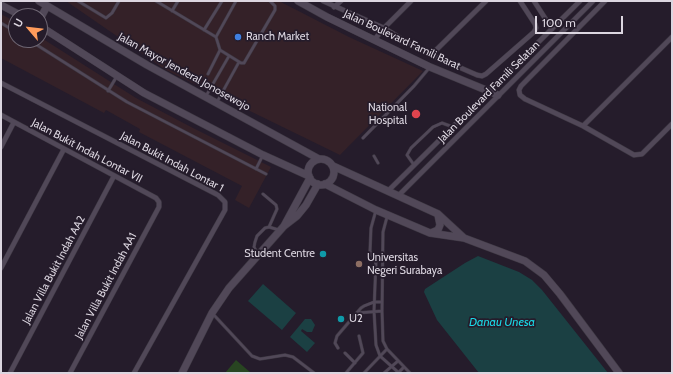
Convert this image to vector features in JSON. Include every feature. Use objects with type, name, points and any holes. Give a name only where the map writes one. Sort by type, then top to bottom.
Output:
[{"type":"main road","name":"Jalan Mayor Jenderal Jonosewojo","points":[[39,1],[49,3],[147,65],[319,159]]},
{"type":"main road","name":"Jalan Boulevard Famili Barat","points":[[298,1],[430,67],[498,96]]},
{"type":"main road","points":[[48,31],[144,93],[324,185],[376,210],[430,233],[464,238],[525,261],[544,275],[560,294],[619,373]]},
{"type":"main road","points":[[182,373],[212,313],[229,288],[259,256],[282,228],[309,177],[308,169],[312,162],[319,159],[329,161],[337,168],[438,214],[464,238]]},
{"type":"main road","points":[[282,228],[297,216],[324,185],[332,179],[334,170],[337,168]]},
{"type":"main road","points":[[430,233],[438,230],[440,226],[438,214]]},
{"type":"street","points":[[323,1],[384,28],[431,55],[477,76],[486,74],[534,32],[536,28],[535,24],[520,1]]},
{"type":"street","points":[[334,7],[341,1]]},
{"type":"street","points":[[374,40],[411,1]]},
{"type":"street","points":[[431,55],[486,1]]},
{"type":"street","points":[[534,1],[552,29]]},
{"type":"street","name":"Jalan Boulevard Famili Selatan","points":[[388,191],[580,1]]},
{"type":"street","name":"Jalan Boulevard Famili Selatan","points":[[398,196],[593,1]]},
{"type":"street","points":[[605,1],[521,86],[519,90],[520,95],[525,99],[583,126],[634,155],[642,154],[672,124]]},
{"type":"street","points":[[583,126],[672,37]]},
{"type":"street","name":"Jalan Bukit Indah Lontar 1","points":[[1,83],[218,195],[225,202],[225,210],[134,373]]},
{"type":"street","name":"Jalan Bukit Indah Lontar VII","points":[[1,115],[156,198],[159,202],[159,207]]},
{"type":"street","points":[[1,147],[14,122]]},
{"type":"street","points":[[1,268],[64,149]]},
{"type":"street","name":"Jalan Villa Bukit Indah AA2","points":[[10,373],[114,176]]},
{"type":"street","name":"Jalan Villa Bukit Indah AA1","points":[[70,373],[159,207]]},
{"type":"lane","points":[[78,1],[106,18],[112,13],[119,1]]},
{"type":"lane","points":[[156,1],[216,38],[220,50],[239,62],[244,63],[275,10],[276,6],[270,1]]},
{"type":"lane","points":[[172,11],[178,1]]},
{"type":"lane","points":[[204,30],[222,1]]},
{"type":"lane","points":[[216,38],[236,1]]},
{"type":"lane","points":[[41,48],[126,102],[266,174]]},
{"type":"lane","points":[[208,74],[220,50]]},
{"type":"lane","points":[[206,97],[229,56]]},
{"type":"lane","points":[[216,103],[239,62]]},
{"type":"lane","points":[[363,138],[414,86],[430,67]]},
{"type":"lane","points":[[108,91],[117,75]]},
{"type":"lane","points":[[414,165],[407,155],[411,148],[433,127],[442,123],[453,127]]},
{"type":"lane","points":[[256,169],[263,155]]},
{"type":"lane","points":[[374,156],[378,163]]},
{"type":"lane","points":[[263,194],[276,205],[277,208],[269,227]]},
{"type":"lane","points":[[376,210],[371,228],[370,251],[376,260],[383,260]]},
{"type":"lane","points":[[387,214],[383,232],[383,341],[387,350],[410,373]]},
{"type":"lane","points":[[259,256],[254,247],[257,236],[265,228],[282,228]]},
{"type":"lane","points":[[376,260],[374,302],[376,345],[380,356],[398,373],[404,366]]},
{"type":"lane","points":[[338,348],[335,343],[337,336],[357,313],[364,306],[374,302],[382,302]]},
{"type":"lane","points":[[357,313],[382,311]]},
{"type":"lane","points":[[212,313],[252,356],[260,359],[285,355],[293,357],[314,373]]},
{"type":"lane","points":[[346,373],[362,353],[359,336]]},
{"type":"lane","points":[[364,373],[387,350]]},
{"type":"lane","points":[[345,353],[355,363]]},
{"type":"lane","points":[[384,373],[398,361]]},
{"type":"shaded area","points":[[66,1],[279,1],[349,37],[423,71],[340,155],[166,70]]},
{"type":"shaded area","points":[[1,14],[8,18],[8,48],[48,48],[48,42],[136,98],[271,167],[249,208],[235,200],[242,186],[139,132],[140,129],[106,110],[104,113],[1,58]]},
{"type":"green space","points":[[236,360],[251,373],[225,373]]},
{"type":"water","name":"Danau Unesa","points":[[478,256],[519,272],[532,280],[542,290],[608,373],[479,373],[437,320],[424,292],[425,289]]},
{"type":"water","points":[[263,284],[296,313],[282,330],[248,301]]},
{"type":"water","points":[[305,319],[311,319],[315,325],[312,332],[307,332],[302,329],[301,331],[315,343],[307,352],[290,337]]},
{"type":"place","name":"Ranch Market","points":[[238,37]]},
{"type":"place","name":"National Hospital","points":[[416,114]]},
{"type":"place","name":"Student Centre","points":[[323,254]]},
{"type":"place","name":"Universitas Negeri Surabaya","points":[[359,264]]},
{"type":"place","name":"U2","points":[[341,319]]}]
